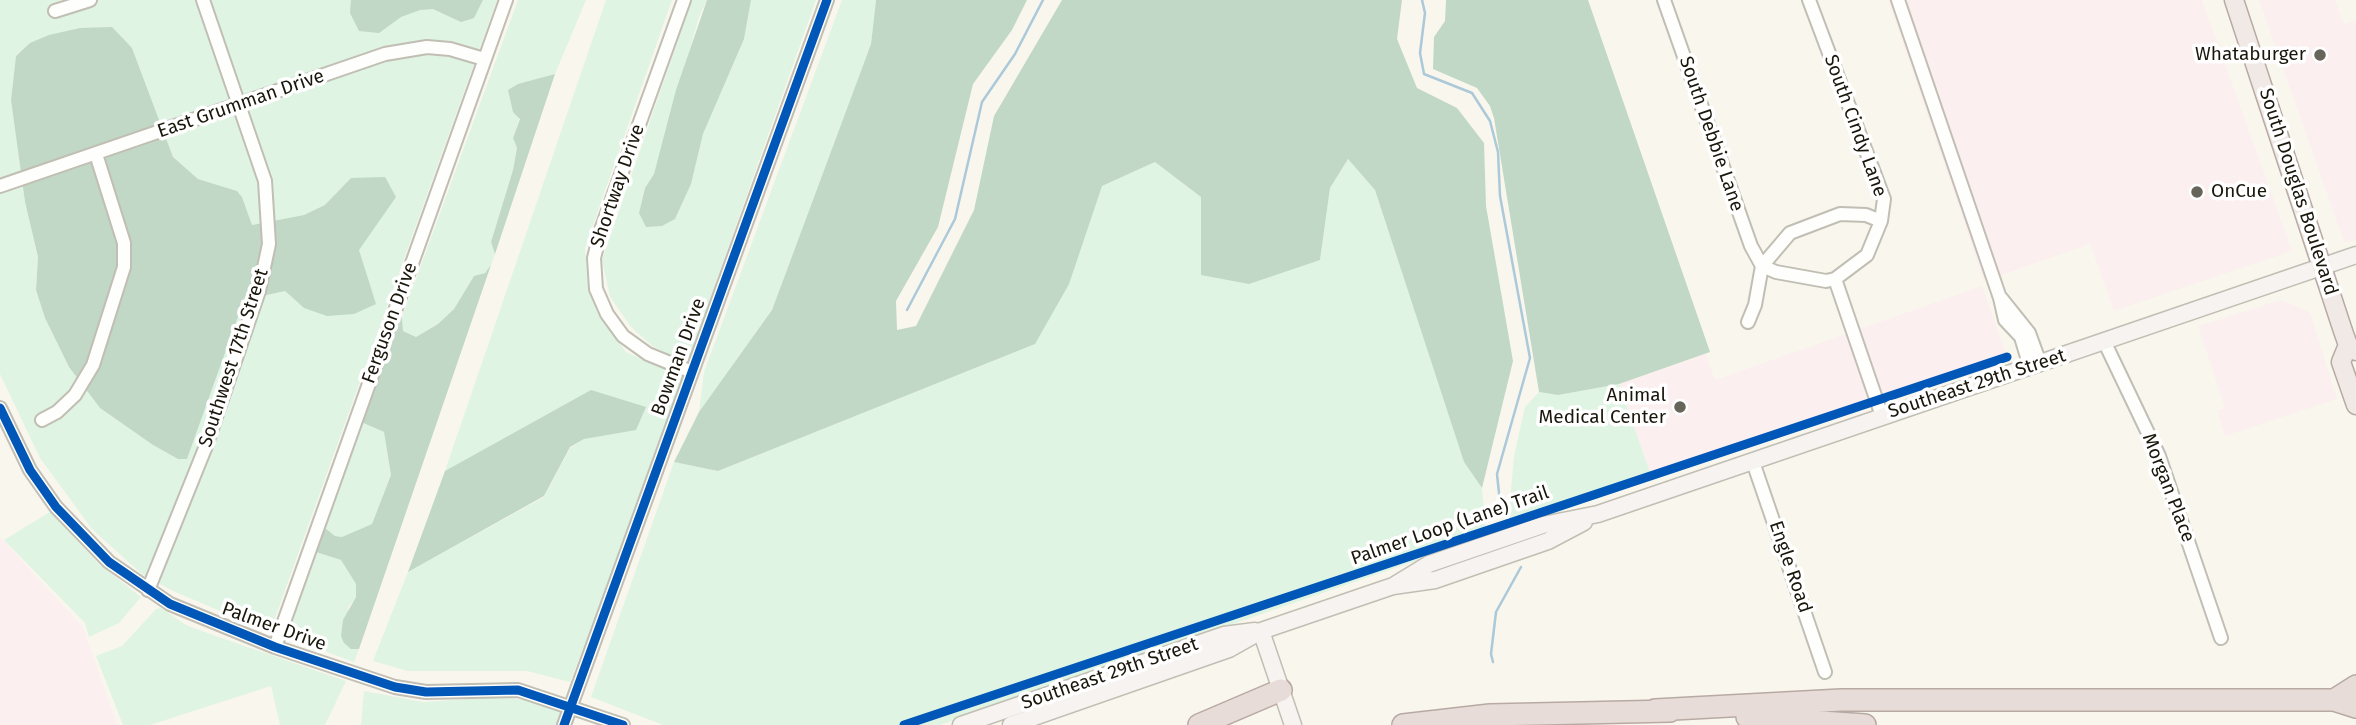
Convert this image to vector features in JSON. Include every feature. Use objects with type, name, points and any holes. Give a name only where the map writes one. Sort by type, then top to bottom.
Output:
[{"type":"highway","points":[[2334,700],[2356,687]]},
{"type":"highway","points":[[1199,725],[1281,690]]},
{"type":"highway","points":[[1403,725],[1490,715],[1841,700],[2334,700],[2356,706]]},
{"type":"highway","points":[[1655,710],[1865,725]]},
{"type":"main road","name":"South Douglas Boulevard","points":[[2234,0],[2352,348],[2342,362],[2356,405]]},
{"type":"main road","name":"Southeast 29th Street","points":[[1011,725],[1229,649],[1261,631],[1393,586],[1429,564],[1543,525],[1598,514],[2356,255]]},
{"type":"main road","name":"Southeast 29th Street","points":[[961,725],[1224,635],[1261,631]]},
{"type":"main road","points":[[1261,631],[1290,718]]},
{"type":"street","points":[[55,11],[90,0]]},
{"type":"street","name":"Southwest 17th Street","points":[[148,590],[206,446],[259,291],[269,244],[265,181],[203,0]]},
{"type":"street","name":"Ferguson Drive","points":[[275,647],[506,0]]},
{"type":"street","name":"Shortway Drive","points":[[684,0],[601,230],[594,258],[596,289],[607,314],[623,336],[648,354],[692,372]]},
{"type":"street","name":"Bowman Drive","points":[[564,725],[827,0]]},
{"type":"street","name":"South Debbie Lane","points":[[1664,0],[1751,246],[1762,266]]},
{"type":"street","name":"South Cindy Lane","points":[[1808,0],[1884,199],[1881,221],[1867,256],[1835,279]]},
{"type":"street","points":[[1898,0],[2000,298],[2029,333],[2035,365]]},
{"type":"street","name":"East Grumman Drive","points":[[0,186],[240,103],[410,48],[450,49],[484,58]]},
{"type":"street","points":[[42,419],[57,412],[75,395],[93,365],[124,267],[124,243],[96,154]]},
{"type":"street","points":[[1748,322],[1755,305],[1762,266],[1790,233],[1799,227],[1853,212],[1881,221]]},
{"type":"street","points":[[1762,266],[1776,272],[1810,279],[1835,279],[1882,416]]},
{"type":"street","name":"Morgan Place","points":[[2104,341],[2158,456],[2221,638]]},
{"type":"street","name":"Palmer Drive","points":[[0,408],[6,434],[56,507],[109,562],[148,590],[200,618],[275,647],[395,687],[426,692],[518,690],[623,725]]},
{"type":"street","name":"Engle Road","points":[[1753,462],[1825,672]]},
{"type":"shaded area","points":[[1888,0],[2202,0],[2292,251],[2114,311],[2090,244],[1984,281]]},
{"type":"shaded area","points":[[2259,0],[2335,0],[2344,24],[2356,20],[2356,241],[2344,242]]},
{"type":"shaded area","points":[[1982,286],[2006,354],[1651,475],[1619,384],[1706,354],[1715,380]]},
{"type":"shaded area","points":[[2281,300],[2310,312],[2337,399],[2225,436],[2217,411],[2225,408],[2198,326]]},
{"type":"shaded area","points":[[0,537],[83,627],[117,725],[0,725]]},
{"type":"green space","points":[[0,0],[497,0],[270,632],[173,591],[143,575],[92,529],[40,458],[0,374]],"holes":[[[80,28],[132,48],[173,157],[198,179],[237,191],[242,197],[252,225],[304,215],[326,205],[351,178],[359,250],[375,304],[304,308],[285,291],[244,300],[187,459],[178,459],[153,445],[100,408],[69,367],[45,318],[36,290],[38,257],[25,202],[11,100],[16,56],[30,43]]]},
{"type":"green space","points":[[351,0],[483,0],[474,18],[461,22],[433,9],[420,10],[401,17],[379,33],[359,31],[350,13]]},
{"type":"green space","points":[[518,0],[586,0],[555,74],[532,81],[513,138],[517,148],[491,242],[495,254],[491,265],[485,273],[474,276],[454,309],[438,324],[416,337],[403,331],[402,317]]},
{"type":"green space","points":[[606,0],[672,0],[585,248],[589,289],[598,314],[626,352],[689,380],[570,682],[527,671],[408,671],[373,661],[408,572],[544,497],[570,448],[584,439],[618,431],[646,408],[494,447],[445,471]]},
{"type":"green space","points":[[692,0],[707,0],[699,17],[654,174],[645,188],[639,213],[662,226],[675,219],[691,184],[703,134],[744,39],[751,0],[816,0],[689,358],[672,356],[651,345],[631,327],[610,297],[602,260]]},
{"type":"green space","points":[[707,0],[751,0],[744,39],[703,134],[691,184],[675,219],[662,226],[646,227],[639,213],[645,188],[654,174],[676,90]]},
{"type":"green space","points":[[842,0],[876,0],[871,44],[772,310],[699,412],[704,372]]},
{"type":"green space","points":[[876,0],[1027,0],[1012,30],[973,84],[938,227],[896,301],[897,330],[916,326],[974,210],[994,116],[1062,0],[1402,0],[1397,39],[1417,88],[1457,108],[1484,143],[1486,206],[1513,361],[1482,488],[1464,462],[1375,190],[1348,159],[1330,188],[1320,260],[1249,284],[1201,275],[1201,197],[1155,162],[1102,186],[1069,284],[1035,344],[718,471],[674,462],[699,412],[772,310],[871,44]]},
{"type":"green space","points":[[1446,0],[1588,0],[1710,352],[1619,384],[1558,395],[1539,392],[1494,118],[1490,106],[1477,88],[1433,69],[1434,37],[1445,21]]},
{"type":"green space","points":[[112,27],[132,48],[173,157],[198,179],[237,191],[242,197],[252,225],[304,215],[325,205],[351,178],[385,177],[396,197],[359,250],[376,304],[354,314],[327,316],[304,308],[285,291],[244,300],[187,459],[178,459],[153,445],[100,408],[69,367],[45,318],[36,290],[38,257],[25,202],[11,100],[16,56],[30,43],[49,35],[80,28]]},
{"type":"green space","points":[[555,74],[495,254],[491,242],[513,170],[517,148],[513,138],[520,119],[513,112],[508,90],[518,84]]},
{"type":"green space","points":[[1348,159],[1375,190],[1464,462],[1482,488],[1486,533],[1508,525],[1514,456],[1525,407],[1539,392],[1558,395],[1619,384],[1651,475],[1573,504],[2007,357],[940,725],[663,725],[591,697],[674,462],[718,471],[1035,344],[1102,186],[1155,162],[1201,197],[1201,275],[1320,260],[1330,188]]},
{"type":"green space","points":[[491,265],[359,649],[351,649],[341,636],[343,620],[356,597],[356,584],[341,560],[316,552],[325,528],[335,536],[342,537],[372,524],[391,475],[384,432],[361,422],[402,317],[403,331],[416,337],[438,324],[454,309],[474,276],[485,273]]},
{"type":"green space","points":[[591,390],[646,407],[636,430],[584,439],[570,447],[544,496],[408,572],[445,471]]},
{"type":"green space","points":[[361,422],[384,432],[391,475],[372,524],[343,537],[335,536],[325,528]]},
{"type":"green space","points":[[50,512],[99,564],[141,597],[119,623],[89,637],[85,623],[4,540]]},
{"type":"green space","points":[[316,552],[341,560],[356,584],[356,597],[348,608],[351,649],[359,649],[354,662],[287,637]]},
{"type":"green space","points":[[161,608],[186,625],[346,681],[325,725],[280,725],[271,686],[150,725],[123,725],[96,656],[122,646],[156,609]]},
{"type":"green space","points":[[364,691],[423,702],[496,697],[526,700],[562,712],[557,725],[361,725]]},
{"type":"waterway","points":[[907,310],[955,219],[982,102],[1015,54],[1043,0]]},
{"type":"waterway","points":[[1422,0],[1425,13],[1420,53],[1424,74],[1472,93],[1490,121],[1498,152],[1500,196],[1530,358],[1497,474],[1501,512]]},
{"type":"waterway","points":[[1493,662],[1491,654],[1496,612],[1521,567]]},
{"type":"cycle path","points":[[564,725],[827,0]]},
{"type":"cycle path","name":"Palmer Loop (Lane) Trail","points":[[904,725],[2007,357]]},
{"type":"cycle path","points":[[0,408],[30,470],[56,507],[109,562],[170,604],[275,647],[395,687],[426,692],[518,690],[623,725]]},
{"type":"place","name":"Whataburger","points":[[2320,55]]},
{"type":"place","name":"OnCue","points":[[2197,192]]},
{"type":"place","name":"Animal Medical Center","points":[[1680,407]]}]
